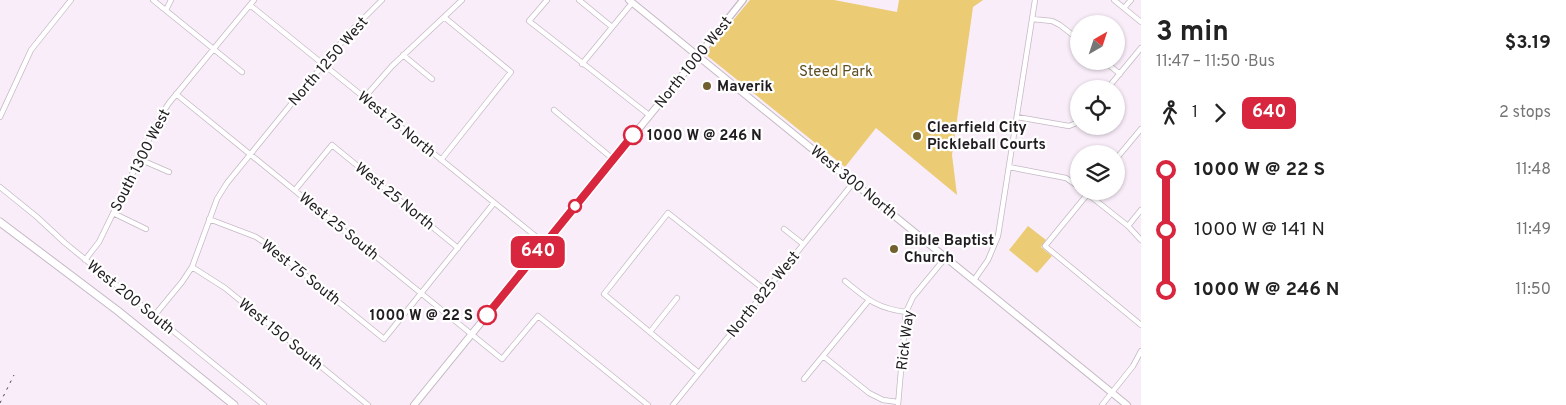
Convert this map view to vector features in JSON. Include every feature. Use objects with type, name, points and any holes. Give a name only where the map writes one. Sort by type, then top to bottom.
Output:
[{"type":"main road","name":"West 300 North","points":[[630,1],[1127,405]]},
{"type":"main road","name":"North 1000 West","points":[[414,405],[698,56]]},
{"type":"main road","points":[[0,222],[118,311],[234,405]]},
{"type":"street","points":[[0,117],[31,50],[71,0]]},
{"type":"street","points":[[153,0],[242,72]]},
{"type":"street","points":[[166,10],[171,0]]},
{"type":"street","name":"South 1300 West","points":[[85,260],[99,242],[161,115],[176,94],[254,0]]},
{"type":"street","name":"North 1250 West","points":[[154,316],[192,267],[217,199],[227,182],[349,33],[382,0]]},
{"type":"street","points":[[364,98],[403,55],[462,0]]},
{"type":"street","points":[[546,0],[529,21],[649,116]]},
{"type":"street","points":[[579,0],[612,27]]},
{"type":"street","name":"North 1000 West","points":[[698,56],[743,0]]},
{"type":"street","points":[[974,280],[988,260],[998,236],[1035,0]]},
{"type":"street","points":[[1114,0],[1141,22]]},
{"type":"street","points":[[1124,8],[1131,0]]},
{"type":"street","points":[[582,64],[630,1]]},
{"type":"street","name":"West 75 North","points":[[250,5],[544,243]]},
{"type":"street","points":[[441,160],[512,72],[444,17]]},
{"type":"street","points":[[1032,19],[1052,21],[1070,33]]},
{"type":"street","points":[[1115,80],[1141,48]]},
{"type":"street","points":[[403,55],[432,79]]},
{"type":"street","points":[[1115,70],[1120,74]]},
{"type":"street","name":"West 25 South","points":[[176,94],[502,359],[538,316],[648,405]]},
{"type":"street","points":[[554,110],[613,159]]},
{"type":"street","points":[[1017,116],[1070,126]]},
{"type":"street","points":[[1125,148],[1141,129]]},
{"type":"street","name":"West 25 North","points":[[295,190],[332,145],[458,248]]},
{"type":"street","points":[[139,159],[168,172]]},
{"type":"street","points":[[1009,167],[1066,178],[1070,181]]},
{"type":"street","name":"North 825 West","points":[[673,405],[854,182]]},
{"type":"street","name":"West 200 South","points":[[0,187],[37,217],[65,244],[264,405]]},
{"type":"street","points":[[1081,200],[1045,246],[1141,325]]},
{"type":"street","points":[[1097,200],[1128,226],[1141,240]]},
{"type":"street","points":[[421,293],[494,203]]},
{"type":"street","points":[[1128,226],[1141,210]]},
{"type":"street","points":[[113,213],[146,229]]},
{"type":"street","points":[[699,373],[604,294],[668,213],[766,291]]},
{"type":"street","name":"West 75 South","points":[[209,219],[248,234],[271,247],[384,339],[421,293]]},
{"type":"street","points":[[784,229],[803,244]]},
{"type":"street","name":"Rick Way","points":[[898,403],[906,312],[913,297],[946,257]]},
{"type":"street","name":"West 150 South","points":[[192,267],[225,288],[368,405]]},
{"type":"street","points":[[845,281],[869,300],[886,308],[906,312]]},
{"type":"street","points":[[650,332],[677,298]]},
{"type":"street","points":[[804,378],[869,300]]},
{"type":"street","points":[[1102,405],[1133,366],[1141,350]]},
{"type":"street","points":[[823,356],[869,393],[883,400],[898,403]]},
{"type":"green space","name":"Steed Park","points":[[750,0],[834,0],[897,12],[899,0],[983,0],[973,7],[952,155],[957,195],[876,128],[845,167],[705,54]]},
{"type":"green space","points":[[1028,226],[1046,240],[1041,247],[1052,256],[1037,273],[1009,250]]},
{"type":"railway","points":[[0,403],[14,375]]},
{"type":"bus line","name":"640","points":[[487,315],[633,135]]},
{"type":"place","name":"Maverik","points":[[707,86]]},
{"type":"place","name":"1000 W @ 246 N","points":[[633,135]]},
{"type":"place","name":"Clearfield City Pickleball Courts","points":[[917,136]]},
{"type":"place","name":"Bible Baptist Church","points":[[894,249]]},
{"type":"place","name":"1000 W @ 22 S","points":[[487,315]]}]
